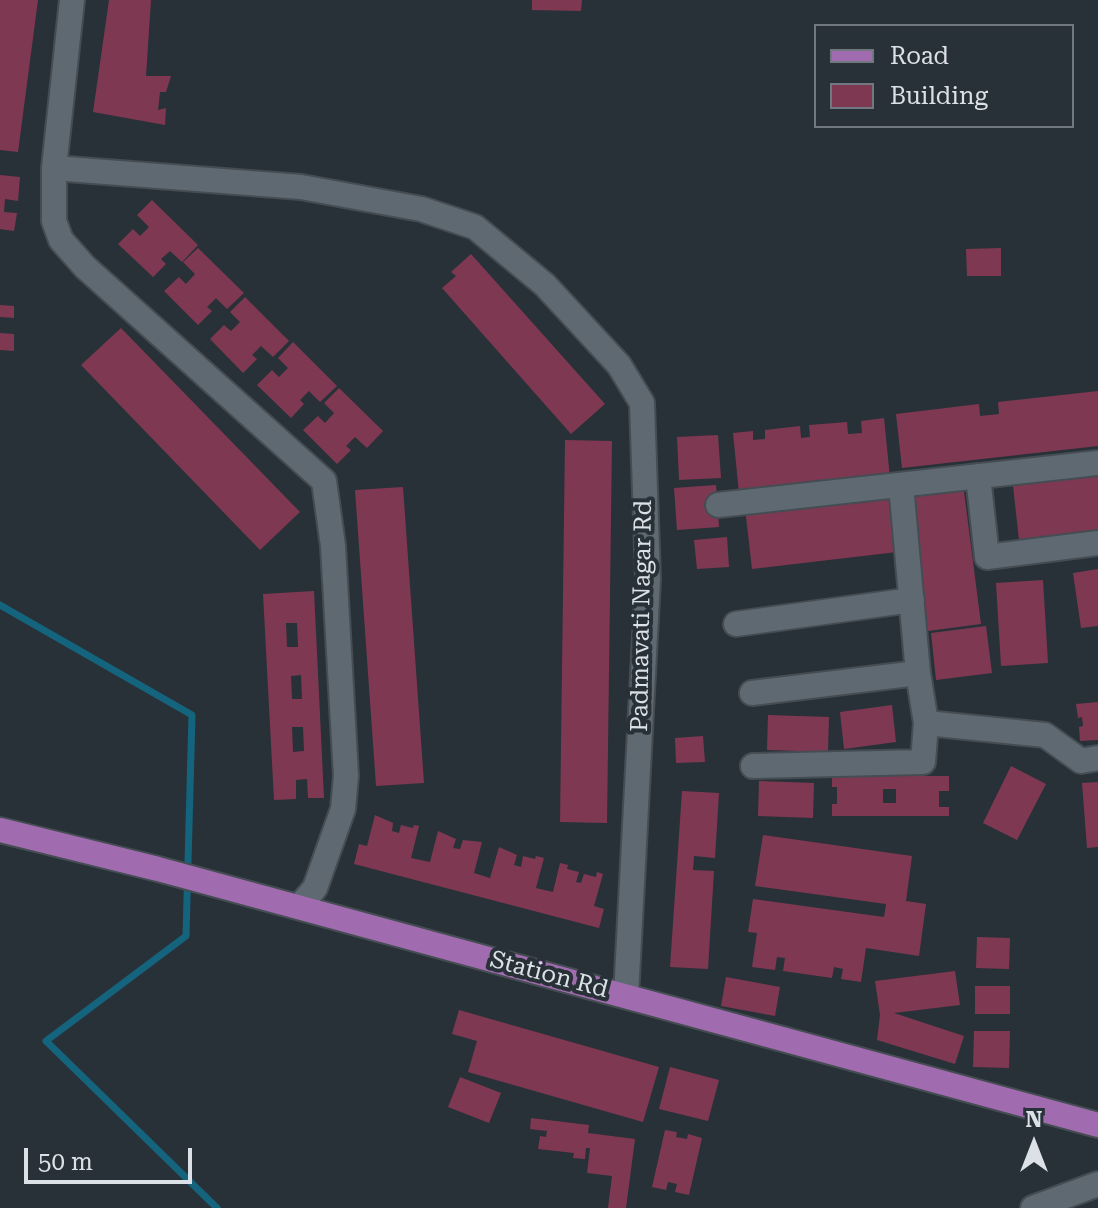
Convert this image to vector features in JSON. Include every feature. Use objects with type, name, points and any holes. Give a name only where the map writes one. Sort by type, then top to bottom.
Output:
[{"type":"main road","name":"Station Rd","points":[[0,830],[241,891],[1098,1125]]},
{"type":"street","points":[[72,0],[54,168],[54,221],[61,240],[85,267],[324,481],[333,546],[346,776],[343,809],[315,888],[299,907]]},
{"type":"street","name":"Padmavati Nagar Rd","points":[[54,168],[301,187],[421,209],[475,227],[545,285],[619,365],[642,403],[648,579],[626,996]]},
{"type":"street","points":[[718,505],[1098,463]]},
{"type":"street","points":[[978,476],[987,557],[1098,543]]},
{"type":"street","points":[[753,766],[923,762],[926,723],[918,673],[901,485]]},
{"type":"street","points":[[736,624],[912,600]]},
{"type":"street","points":[[752,693],[918,673]]},
{"type":"street","points":[[926,723],[1045,735],[1081,761],[1098,758]]},
{"type":"street","points":[[1033,1208],[1098,1184]]},
{"type":"building","points":[[0,0],[38,0],[18,152],[0,150]]},
{"type":"building","points":[[109,0],[151,0],[146,76],[171,76],[166,92],[160,92],[158,110],[166,108],[165,125],[93,112]]},
{"type":"building","points":[[532,0],[582,0],[581,11],[532,10]]},
{"type":"building","points":[[0,175],[20,177],[18,201],[5,199],[4,212],[17,213],[14,231],[0,229]]},
{"type":"building","points":[[152,200],[198,245],[182,262],[170,251],[161,259],[166,264],[153,277],[118,244],[133,229],[140,236],[149,227],[137,215]]},
{"type":"building","points":[[198,248],[244,293],[227,309],[216,298],[207,307],[212,311],[198,325],[164,291],[179,277],[186,284],[195,274],[183,262]]},
{"type":"building","points":[[1001,248],[1001,276],[967,276],[966,249]]},
{"type":"building","points":[[471,254],[605,404],[571,434],[442,288],[456,276],[451,272]]},
{"type":"building","points":[[245,297],[289,341],[273,357],[261,346],[252,355],[257,359],[243,373],[210,339],[224,325],[231,331],[240,322],[230,312]]},
{"type":"building","points":[[0,305],[14,306],[14,318],[0,317]]},
{"type":"building","points":[[121,328],[300,512],[260,550],[81,365]]},
{"type":"building","points":[[0,333],[14,334],[14,351],[0,350]]},
{"type":"building","points":[[293,342],[337,386],[320,402],[309,391],[300,400],[304,404],[291,418],[257,385],[272,370],[279,377],[288,368],[278,358]]},
{"type":"building","points":[[339,388],[383,431],[367,448],[355,437],[346,446],[351,450],[337,464],[303,430],[318,416],[325,423],[334,413],[324,403]]},
{"type":"building","points":[[1098,391],[1098,446],[902,468],[896,414],[979,404],[980,416],[999,414],[998,402]]},
{"type":"building","points":[[884,418],[890,478],[739,493],[733,433],[753,431],[753,440],[765,439],[765,430],[800,426],[801,438],[810,437],[809,425],[847,422],[848,434],[862,433],[861,421]]},
{"type":"building","points":[[718,435],[721,478],[679,480],[677,437]]},
{"type":"building","points":[[565,440],[612,441],[607,823],[560,822]]},
{"type":"building","points":[[1098,476],[1098,531],[1019,540],[1013,486]]},
{"type":"building","points":[[963,484],[981,624],[928,631],[909,491]]},
{"type":"building","points":[[716,485],[719,527],[677,530],[674,488]]},
{"type":"building","points":[[403,487],[424,783],[376,786],[355,490]]},
{"type":"building","points":[[890,492],[897,552],[752,569],[745,508]]},
{"type":"building","points":[[727,537],[729,567],[697,569],[694,540]]},
{"type":"building","points":[[1098,569],[1098,626],[1081,628],[1073,573]]},
{"type":"building","points":[[1043,580],[1048,663],[1001,666],[996,583]]},
{"type":"building","points":[[314,591],[324,798],[308,798],[307,779],[296,780],[296,799],[274,800],[263,594]],"holes":[[[286,623],[297,623],[298,647],[287,647]],[[301,675],[302,699],[292,699],[291,676]],[[292,727],[303,727],[304,751],[293,752]]]},
{"type":"building","points":[[986,626],[992,673],[936,680],[931,633]]},
{"type":"building","points":[[1098,702],[1098,740],[1080,741],[1079,727],[1083,726],[1076,704]]},
{"type":"building","points":[[892,705],[896,742],[844,749],[840,712]]},
{"type":"building","points":[[768,715],[829,717],[828,752],[767,750]]},
{"type":"building","points":[[703,736],[705,762],[676,763],[675,738]]},
{"type":"building","points":[[1011,766],[1046,784],[1017,840],[983,823]]},
{"type":"building","points":[[832,776],[949,776],[949,791],[939,791],[939,807],[949,807],[949,816],[832,816],[832,804],[837,804],[837,787],[832,787]],"holes":[[[883,789],[896,789],[896,803],[883,803]]]},
{"type":"building","points":[[759,781],[814,783],[813,818],[758,816]]},
{"type":"building","points":[[1098,782],[1098,847],[1087,848],[1082,783]]},
{"type":"building","points":[[682,791],[719,793],[715,858],[694,856],[693,870],[714,871],[708,969],[670,967]]},
{"type":"building","points":[[375,815],[393,823],[392,831],[399,833],[401,825],[419,826],[411,858],[430,862],[438,831],[456,839],[453,848],[460,849],[463,840],[482,842],[474,873],[490,878],[499,847],[517,855],[514,865],[521,867],[523,856],[544,858],[536,888],[553,892],[560,863],[568,865],[567,869],[579,872],[576,882],[581,883],[584,874],[596,877],[597,872],[603,874],[594,906],[604,909],[599,928],[354,864],[359,844],[367,846]]},
{"type":"building","points":[[763,835],[912,856],[906,901],[926,904],[919,956],[866,948],[861,982],[841,979],[843,969],[834,967],[832,978],[783,971],[785,958],[777,957],[775,970],[752,967],[757,933],[748,932],[753,899],[884,917],[886,904],[755,886]]},
{"type":"building","points":[[977,937],[1010,938],[1009,969],[976,968]]},
{"type":"building","points":[[955,971],[960,1005],[894,1013],[964,1036],[955,1064],[877,1040],[880,1015],[875,981]]},
{"type":"building","points":[[726,977],[780,987],[775,1016],[721,1006]]},
{"type":"building","points":[[975,986],[1010,986],[1010,1014],[975,1014]]},
{"type":"building","points":[[459,1010],[659,1067],[643,1122],[468,1072],[477,1041],[452,1034]]},
{"type":"building","points":[[974,1031],[1010,1031],[1009,1068],[973,1067]]},
{"type":"building","points":[[670,1067],[719,1080],[708,1121],[659,1109]]},
{"type":"building","points":[[460,1077],[501,1093],[489,1123],[448,1107]]},
{"type":"building","points":[[531,1118],[589,1125],[588,1133],[635,1139],[626,1208],[608,1208],[612,1176],[587,1173],[590,1148],[586,1148],[585,1159],[573,1158],[574,1153],[538,1149],[540,1136],[546,1137],[547,1131],[530,1129]]},
{"type":"building","points":[[665,1130],[677,1132],[676,1137],[687,1139],[688,1134],[702,1138],[689,1195],[675,1192],[677,1184],[668,1182],[666,1190],[652,1187]]},
{"type":"waterway","points":[[0,605],[192,715],[186,936],[46,1041],[217,1208]]}]
